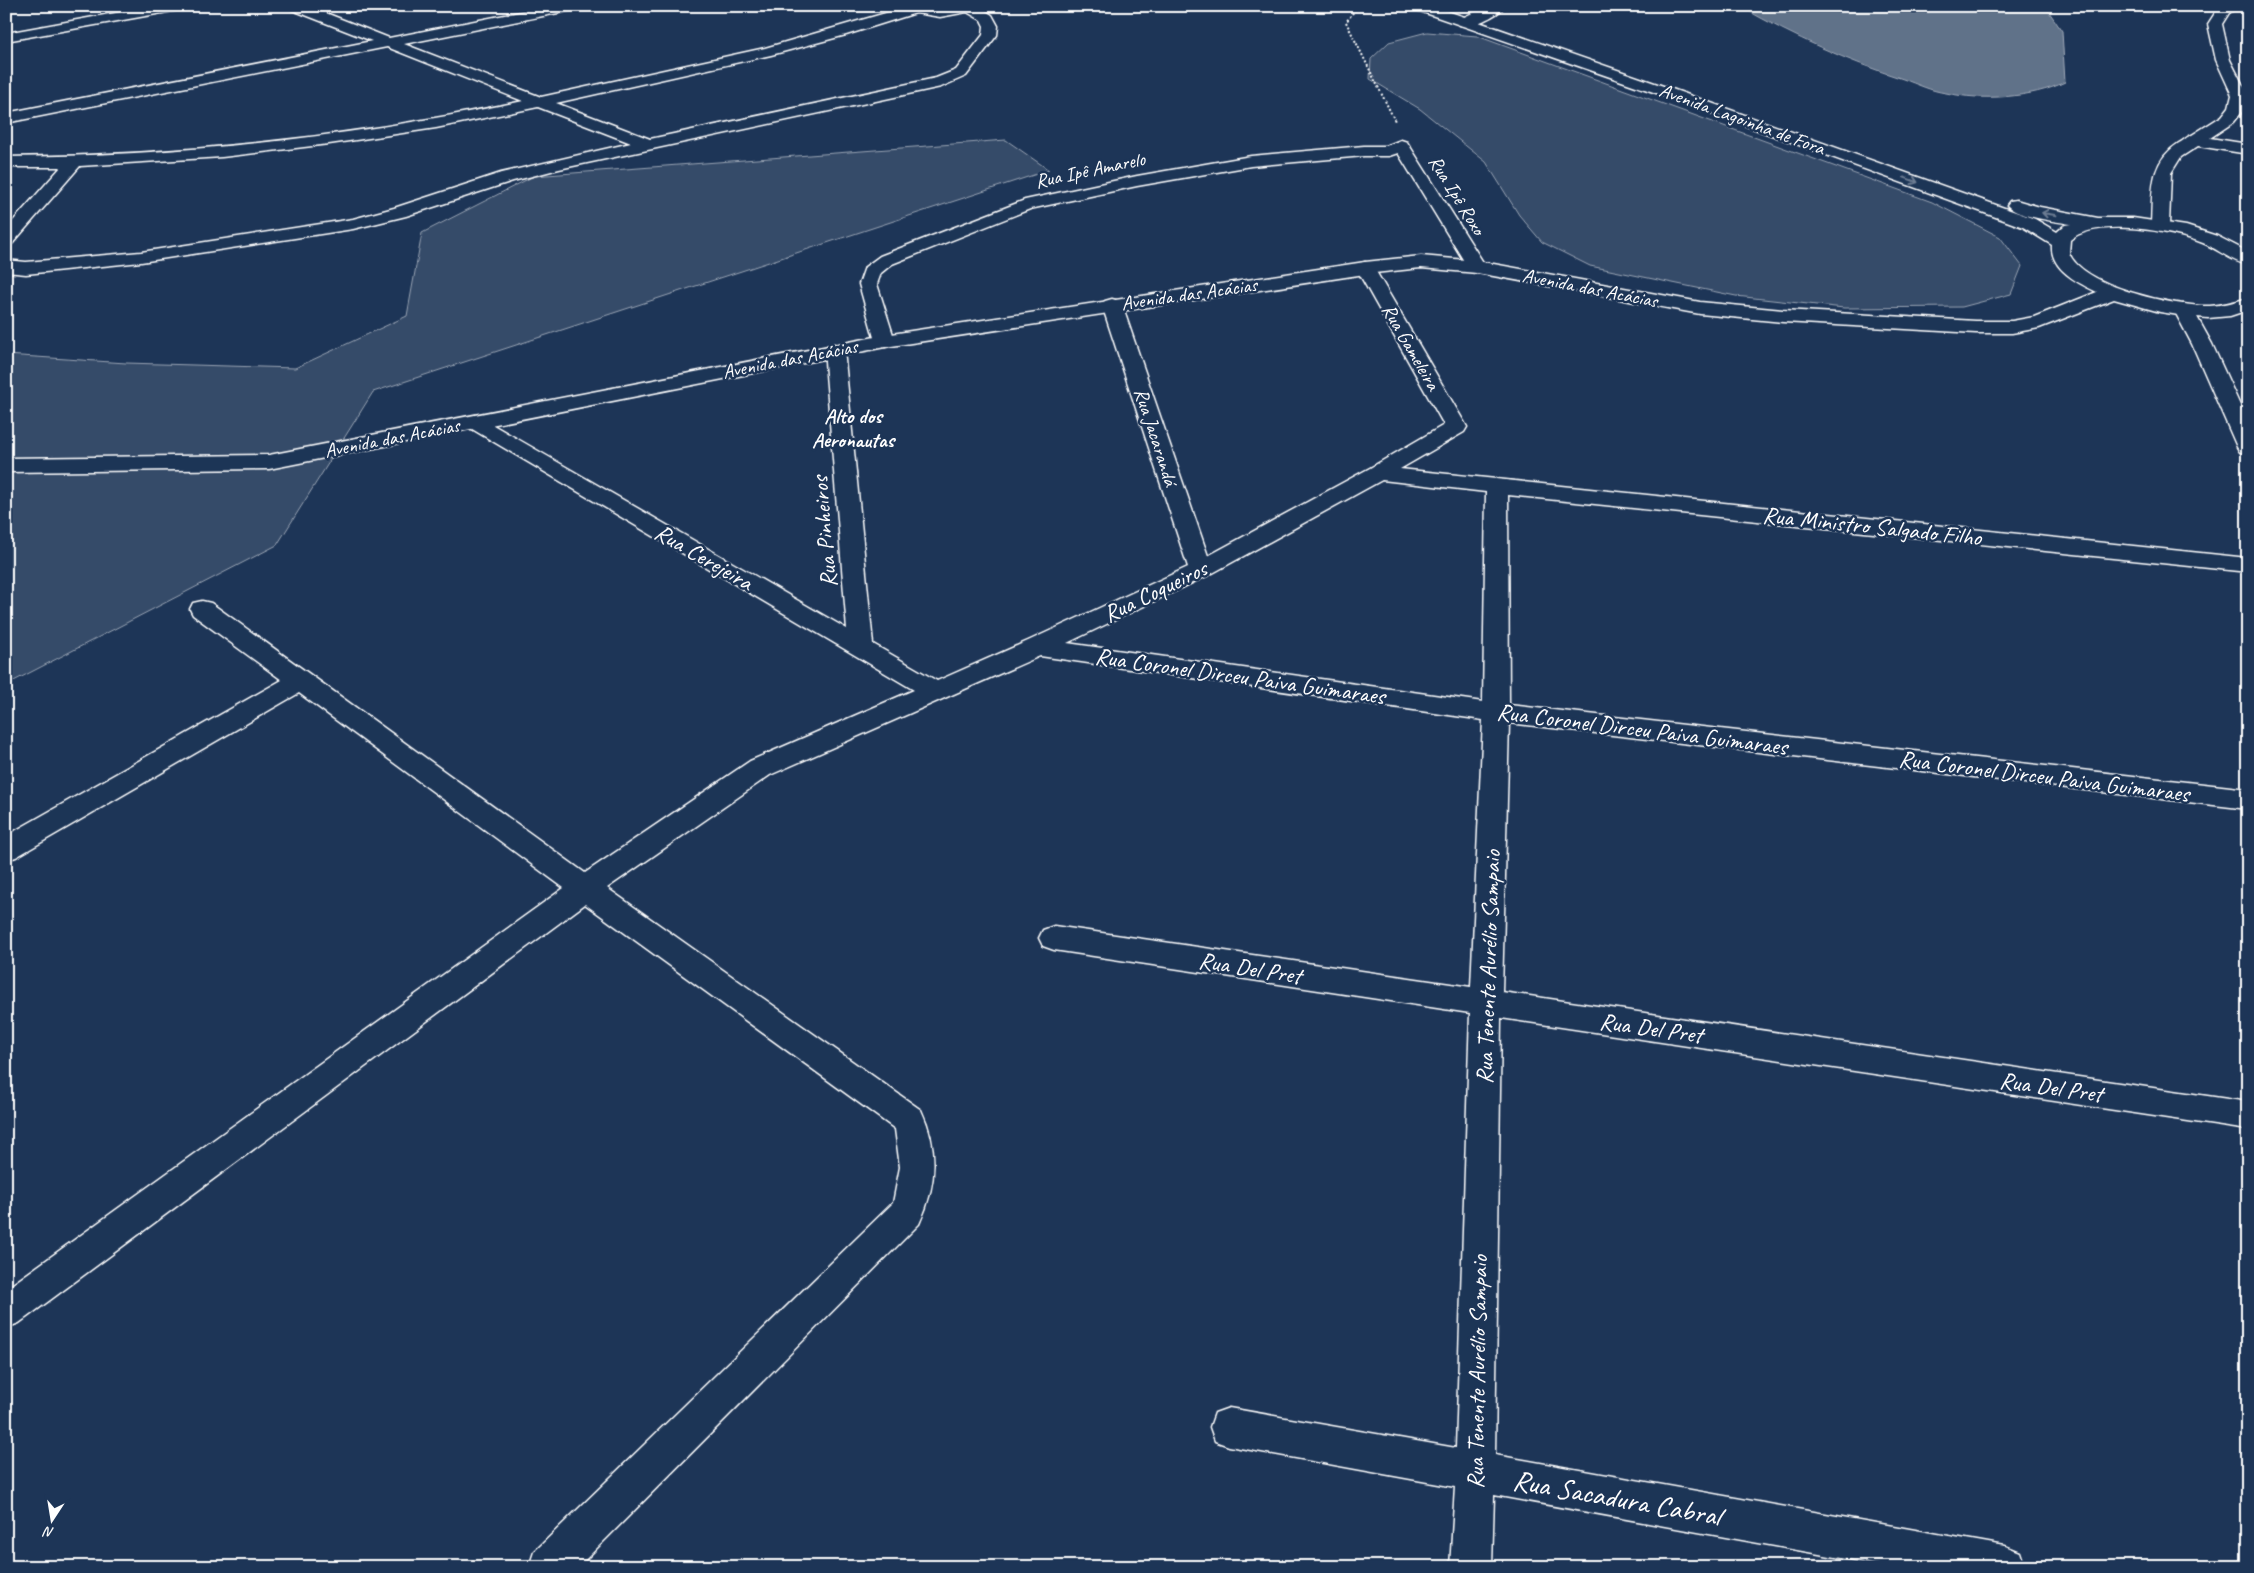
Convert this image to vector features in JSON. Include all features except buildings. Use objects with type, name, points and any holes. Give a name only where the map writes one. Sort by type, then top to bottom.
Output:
[{"type":"street","points":[[6,37],[178,6]]},
{"type":"street","points":[[294,6],[647,144]]},
{"type":"street","points":[[6,118],[574,6]]},
{"type":"street","name":"Avenida Lagoinha de Fora","points":[[1419,6],[1667,92],[2029,223],[2060,242]]},
{"type":"street","name":"Avenida Lagoinha de Fora","points":[[1452,6],[2036,212],[2097,223]]},
{"type":"street","points":[[1464,22],[1498,6]]},
{"type":"street","points":[[2160,225],[2163,173],[2174,154],[2192,140],[2228,119],[2237,108],[2240,95],[2223,60],[2215,24],[2224,10],[2232,6]]},
{"type":"street","points":[[6,162],[74,162],[221,152],[332,139],[439,122],[540,102],[795,46],[858,29],[912,8],[943,12],[970,7],[987,18],[991,30],[964,70],[949,80],[532,170],[400,212],[344,225],[141,257],[26,268],[6,266]]},
{"type":"street","points":[[2223,60],[2240,61]]},
{"type":"street","points":[[2192,140],[2248,149]]},
{"type":"street","name":"Rua Ipê Roxo","points":[[1401,146],[1477,267]]},
{"type":"street","name":"Rua Ipê Amarelo","points":[[885,341],[868,284],[872,271],[886,260],[1025,205],[1137,181],[1251,161],[1364,150],[1389,151],[1401,146]]},
{"type":"street","points":[[6,240],[74,162]]},
{"type":"street","points":[[2247,306],[2218,311],[2184,310],[2147,304],[2112,293],[2087,281],[2070,268],[2060,254],[2060,242],[2066,233],[2079,227],[2097,223],[2127,222],[2160,225],[2212,240],[2248,260]]},
{"type":"street","name":"Avenida das Acácias","points":[[6,465],[43,463],[269,462],[885,341],[1365,268],[1421,262],[1477,267],[1700,308],[1783,316],[1976,327],[2012,327],[2039,322],[2112,293]]},
{"type":"street","name":"Rua Gameleira","points":[[1365,268],[1456,427]]},
{"type":"street","name":"Rua Jacarandá","points":[[1112,306],[1201,570]]},
{"type":"street","points":[[2184,310],[2241,420],[2248,447]]},
{"type":"street","name":"Rua Pinheiros","points":[[834,350],[862,648]]},
{"type":"street","name":"Rua Cerejeira","points":[[474,422],[935,691]]},
{"type":"street","name":"Rua Coqueiros","points":[[6,1311],[585,888],[760,768],[1037,647],[1201,570],[1378,473],[1456,427]]},
{"type":"street","points":[[1378,473],[1497,486]]},
{"type":"street","name":"Rua Ministro Salgado Filho","points":[[1497,486],[2248,565]]},
{"type":"street","name":"Rua Tenente Aurélio Sampaio","points":[[1471,1567],[1496,713],[1497,486]]},
{"type":"street","points":[[202,610],[585,888],[910,1120],[917,1143],[919,1167],[915,1190],[907,1213],[549,1567]]},
{"type":"street","name":"Rua Coronel Dirceu Paiva Guimaraes","points":[[1037,647],[1496,713],[2248,799]]},
{"type":"street","points":[[6,848],[300,681]]},
{"type":"street","name":"Rua Del Pret","points":[[1054,938],[1486,1004],[2248,1116]]},
{"type":"street","name":"Rua Sacadura Cabral","points":[[1229,1427],[2005,1567]]},
{"type":"path","points":[[1358,6],[1346,22],[1401,132],[1401,146]]},
{"type":"shaded area","points":[[1744,6],[2045,6],[2062,31],[2065,82],[2038,92],[2022,95],[1975,97],[1940,92],[1821,48],[1762,19],[1743,8]]},
{"type":"shaded area","points":[[1427,32],[1477,36],[1932,202],[2000,237],[2022,266],[2011,294],[1962,307],[1844,308],[1736,296],[1590,266],[1542,242],[1519,215],[1486,162],[1420,109],[1370,79],[1371,59],[1389,42]]},
{"type":"shaded area","points":[[1006,140],[1049,170],[373,392],[277,545],[6,685],[6,355],[126,363],[295,368],[407,316],[422,233],[534,176]]},
{"type":"district","name":"Alto dos Aeronautas","points":[[853,428]]}]
